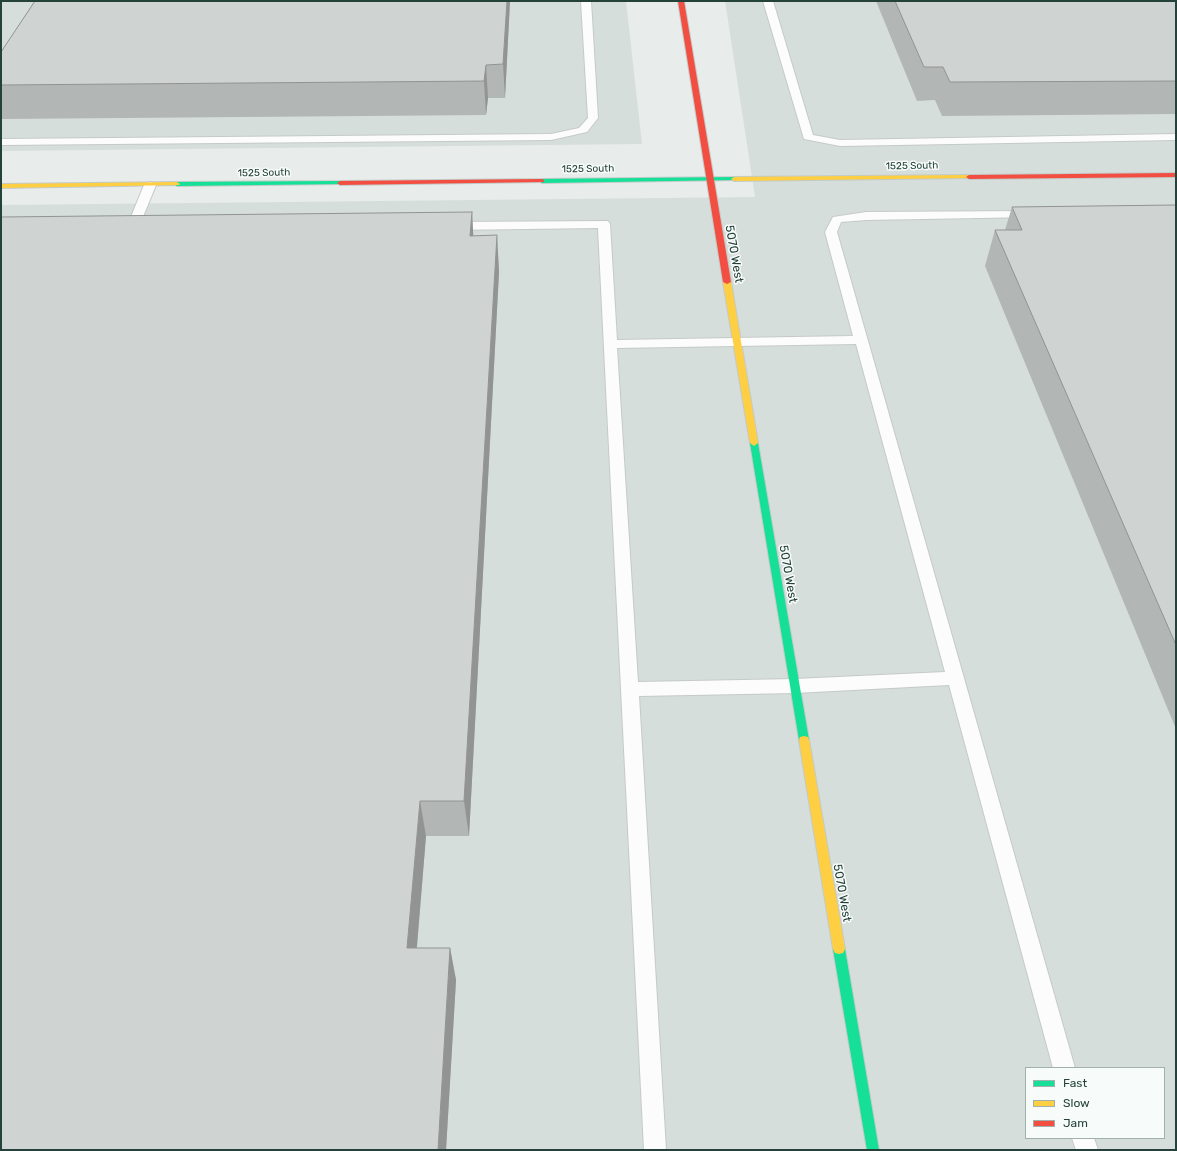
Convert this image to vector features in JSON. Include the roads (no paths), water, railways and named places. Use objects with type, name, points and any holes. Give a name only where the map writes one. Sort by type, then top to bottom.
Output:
[{"type":"street","name":"5070 West","points":[[681,1],[736,342],[873,1150]]},
{"type":"street","name":"1525 South","points":[[1,186],[709,178],[1176,175]]},
{"type":"lane","points":[[1,142],[551,137],[583,130],[593,118],[586,1]]},
{"type":"lane","points":[[768,1],[808,137],[840,143],[1176,137]]},
{"type":"lane","points":[[132,229],[150,185]]},
{"type":"lane","points":[[1049,215],[866,216],[837,219],[831,232],[1064,1067]]},
{"type":"lane","points":[[436,226],[604,224],[655,1150]]},
{"type":"lane","points":[[117,230],[148,229]]},
{"type":"lane","points":[[611,344],[861,340]]},
{"type":"lane","points":[[630,689],[795,686],[955,678]]},
{"type":"lane","points":[[1083,1139],[1086,1150]]}]
